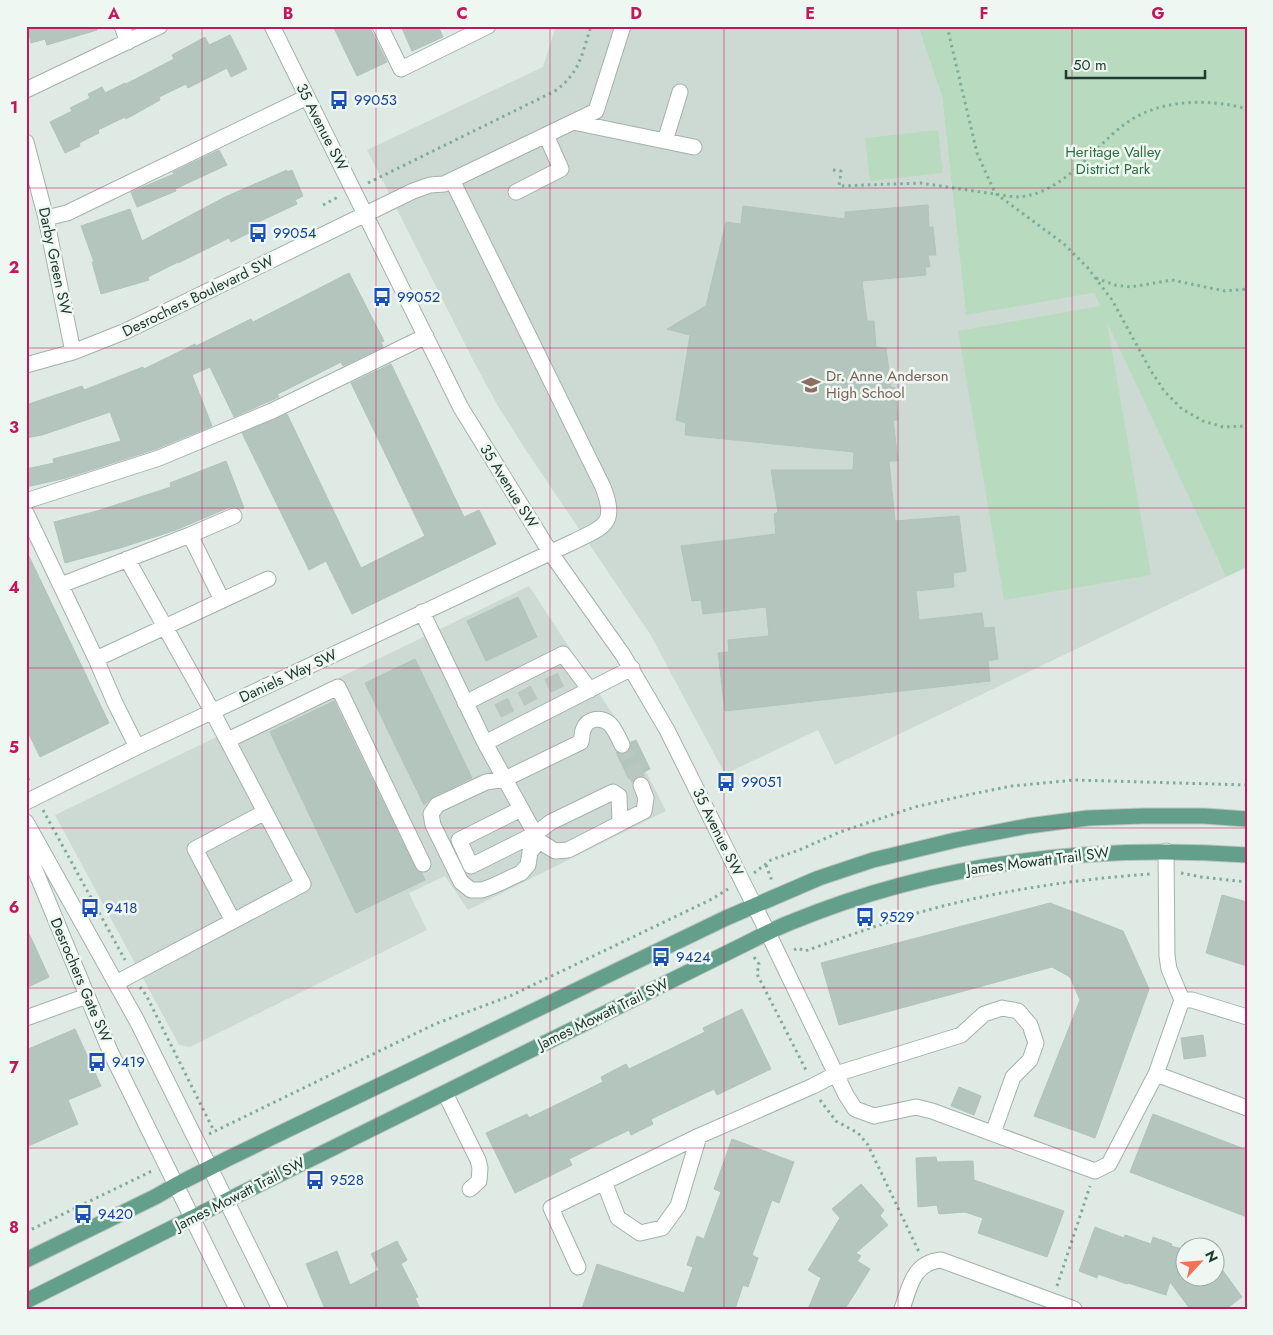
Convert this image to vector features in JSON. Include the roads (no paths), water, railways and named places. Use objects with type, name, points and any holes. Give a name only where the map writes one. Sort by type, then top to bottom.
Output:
[{"type":"main road","points":[[26,1260],[155,1197],[210,1167],[754,905],[818,878],[874,860],[956,840],[1028,826],[1088,818],[1143,816],[1204,816],[1247,819]]},
{"type":"main road","name":"James Mowatt Trail SW","points":[[26,1301],[226,1200],[788,923],[846,902],[903,885],[959,871],[1017,861],[1111,852],[1166,851],[1247,855]]},
{"type":"street","points":[[122,26],[128,42]]},
{"type":"street","points":[[26,90],[160,26]]},
{"type":"street","name":"35 Avenue SW","points":[[272,26],[461,408],[550,552],[632,668],[667,730],[836,1074],[855,1108],[874,1116],[916,1107],[932,1111],[1095,1171],[1109,1164],[1156,1074]]},
{"type":"street","points":[[380,26],[401,69],[488,26]]},
{"type":"street","name":"Desrochers Boulevard SW","points":[[26,364],[73,352],[153,318],[413,191],[430,185],[444,184],[596,111],[623,26]]},
{"type":"street","points":[[665,141],[680,92]]},
{"type":"street","points":[[46,218],[67,213],[307,97]]},
{"type":"street","points":[[573,122],[694,148]]},
{"type":"street","points":[[516,192],[561,170],[546,135]]},
{"type":"street","name":"Darby Green SW","points":[[26,142],[46,218],[73,352]]},
{"type":"street","name":"Daniels Way SW","points":[[26,802],[601,528],[607,521],[610,510],[608,499],[597,474],[452,180]]},
{"type":"street","points":[[26,501],[159,458],[272,411],[426,336]]},
{"type":"street","points":[[26,513],[115,703],[138,747]]},
{"type":"street","points":[[60,585],[234,516]]},
{"type":"street","points":[[190,535],[222,600]]},
{"type":"street","points":[[116,983],[303,884],[228,740],[127,559]]},
{"type":"street","points":[[96,659],[268,579]]},
{"type":"street","points":[[422,612],[485,743],[537,838],[555,850],[568,850],[644,811],[646,798],[641,785]]},
{"type":"street","points":[[466,703],[498,694],[547,670],[563,654],[590,690]]},
{"type":"street","points":[[485,743],[511,722],[561,697],[590,690],[632,668]]},
{"type":"street","points":[[228,740],[338,686],[424,864]]},
{"type":"street","points":[[620,823],[619,796],[613,792],[550,822],[537,838],[530,852],[528,865],[521,872],[482,890],[471,890],[461,882],[433,825],[431,814],[437,805],[486,782],[505,779],[582,742],[583,728],[590,720],[599,718],[608,722],[622,745]]},
{"type":"street","points":[[521,809],[459,840],[471,866],[537,838]]},
{"type":"street","points":[[233,921],[195,849],[265,812]]},
{"type":"street","name":"Desrochers Gate SW","points":[[26,822],[138,1021],[280,1309]]},
{"type":"street","name":"Desrochers Gate SW","points":[[26,848],[110,1051],[237,1309]]},
{"type":"street","points":[[1166,851],[1167,956],[1169,969],[1182,1000],[1156,1074],[1247,1108]]},
{"type":"street","points":[[26,1018],[87,996]]},
{"type":"street","points":[[1182,1000],[1192,1000],[1247,1017]]},
{"type":"street","points":[[578,1267],[551,1208],[699,1136],[836,1074],[961,1035],[984,1014],[1002,1008],[1018,1010],[1030,1025],[1036,1043],[1030,1060],[1013,1077],[993,1133]]},
{"type":"street","points":[[444,1093],[478,1160],[480,1168],[479,1181],[470,1189]]},
{"type":"street","points":[[604,1182],[618,1218],[640,1233],[662,1228],[678,1206],[699,1136]]},
{"type":"street","points":[[902,1309],[913,1278],[918,1270],[925,1264],[941,1260],[1044,1302],[1074,1309]]},
{"type":"tunnel","points":[[551,676],[558,691]]},
{"type":"tunnel","points":[[524,689],[532,704]]},
{"type":"tunnel","points":[[501,701],[508,715]]},
{"type":"tunnel","points":[[622,745],[641,785]]},
{"type":"place","name":"99053","points":[[339,100]]},
{"type":"place","name":"99054","points":[[258,233]]},
{"type":"place","name":"99052","points":[[382,297]]},
{"type":"place","name":"Dr. Anne Anderson High School","points":[[811,385]]},
{"type":"place","name":"99051","points":[[726,782]]},
{"type":"place","name":"9418","points":[[90,908]]},
{"type":"place","name":"9529","points":[[865,917]]},
{"type":"place","name":"9424","points":[[661,957]]},
{"type":"place","name":"9419","points":[[97,1062]]},
{"type":"place","name":"9528","points":[[315,1180]]},
{"type":"place","name":"9420","points":[[83,1214]]},
{"type":"park label","name":"Heritage Valley District Park","points":[[1113,160]]}]
